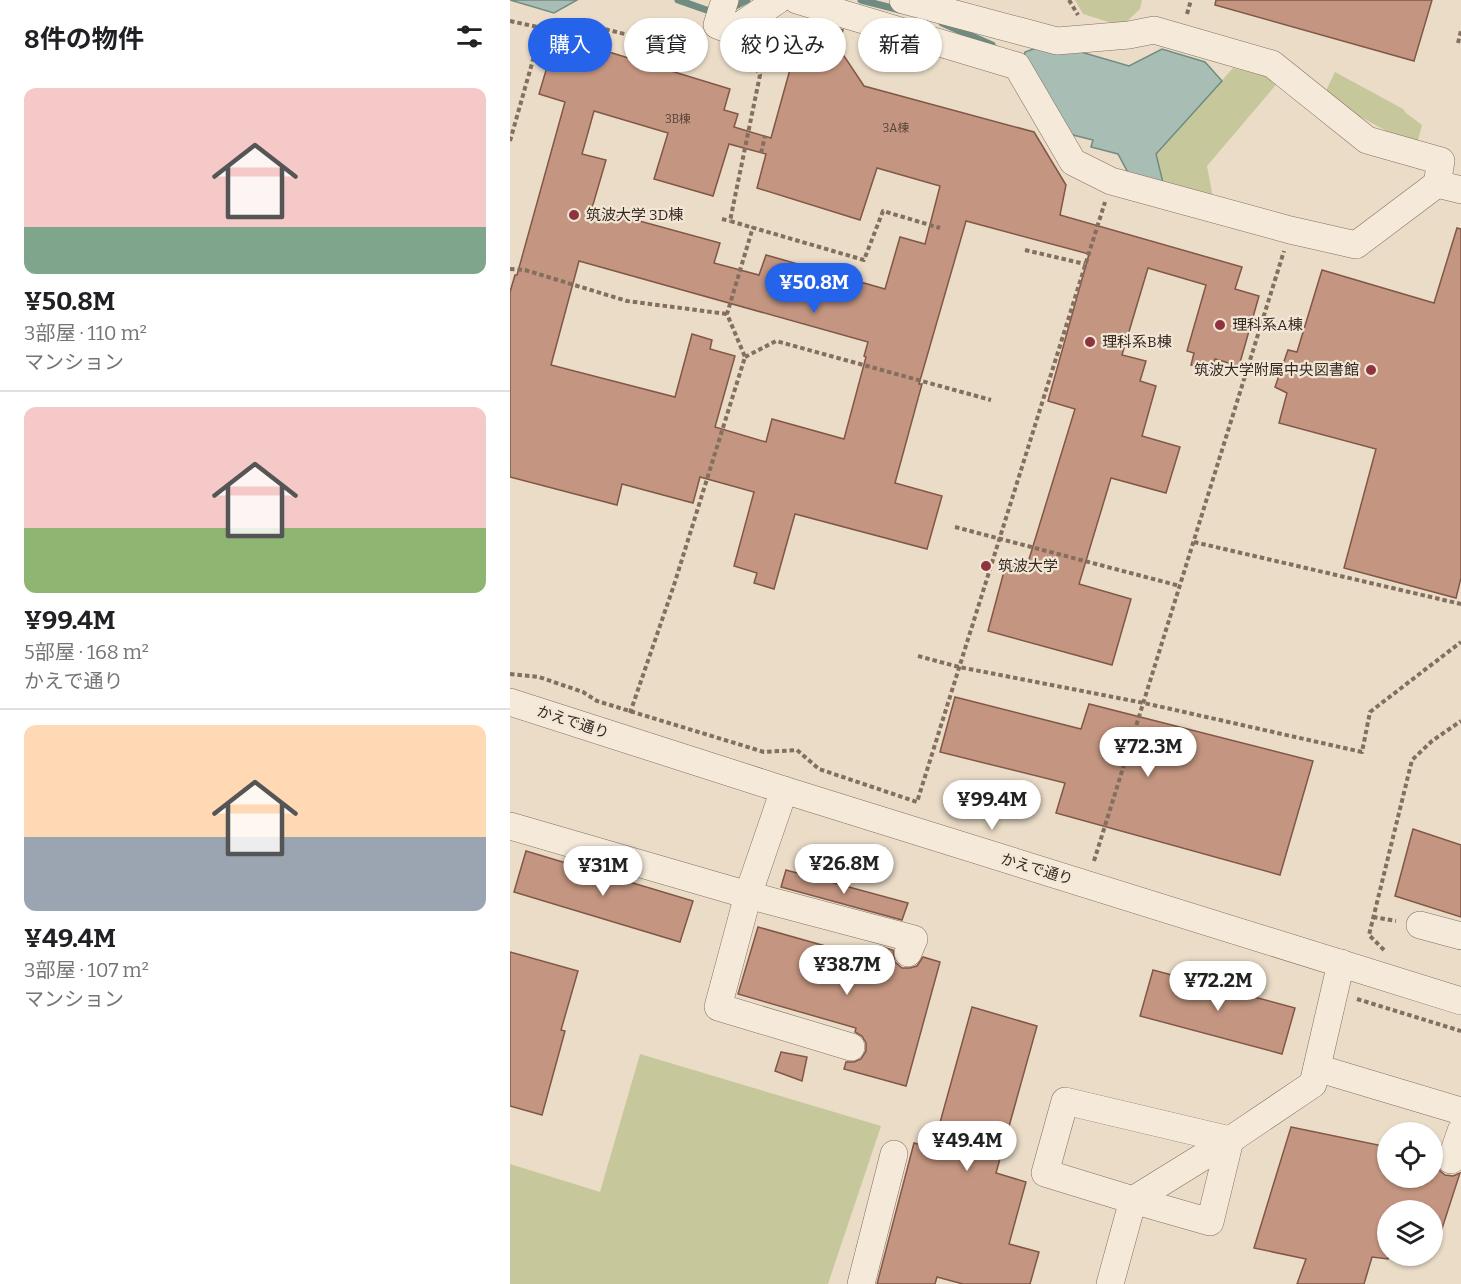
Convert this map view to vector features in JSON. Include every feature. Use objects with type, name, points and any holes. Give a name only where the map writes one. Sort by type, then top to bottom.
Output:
[{"type":"street","points":[[724,15],[778,0]]},
{"type":"street","points":[[797,0],[1017,66],[1072,162],[1111,181],[1290,230],[1356,245],[1449,187],[1441,161],[1367,141],[1272,64],[1154,30],[1129,35],[1058,41],[903,0]]},
{"type":"street","points":[[1017,66],[1025,34]]},
{"type":"street","name":"かえで通り","points":[[510,702],[1461,1001]]},
{"type":"street","points":[[784,790],[748,896],[718,1007],[851,1047]]},
{"type":"street","points":[[510,826],[748,896],[914,939],[908,953]]},
{"type":"street","points":[[1420,925],[1461,936]]},
{"type":"street","points":[[1110,1284],[1133,1200],[1230,1140],[1313,1084],[1341,963]]},
{"type":"street","points":[[1317,1068],[1461,1111]]},
{"type":"street","points":[[1065,1101],[1230,1140],[1210,1222],[1045,1173],[1065,1101]]},
{"type":"street","points":[[1451,1160],[1461,1131]]},
{"type":"street","points":[[861,1284],[894,1154]]},
{"type":"path","points":[[612,31],[653,41],[695,21],[724,15],[760,75],[730,221]]},
{"type":"path","points":[[510,21],[528,25]]},
{"type":"path","points":[[1458,43],[1461,31]]},
{"type":"path","points":[[510,141],[529,72]]},
{"type":"path","points":[[761,153],[765,136]]},
{"type":"path","points":[[510,675],[539,676],[583,692],[597,701],[764,752],[797,750],[819,769],[918,802],[1111,181]]},
{"type":"path","points":[[722,219],[753,226],[864,260],[883,211],[940,228]]},
{"type":"path","points":[[631,712],[674,585],[745,357],[727,314],[753,226]]},
{"type":"path","points":[[1025,250],[1085,264]]},
{"type":"path","points":[[1094,861],[1282,257]]},
{"type":"path","points":[[510,269],[525,270],[627,301],[727,314]]},
{"type":"path","points":[[745,357],[776,341],[991,400]]},
{"type":"path","points":[[955,526],[999,540],[1180,586]]},
{"type":"path","points":[[1194,542],[1461,604]]},
{"type":"path","points":[[918,656],[959,667],[1144,703],[1362,752],[1370,712],[1461,642]]},
{"type":"path","points":[[1388,954],[1369,935],[1412,760],[1432,741],[1461,721]]},
{"type":"path","points":[[1350,997],[1461,1031]]},
{"type":"green space","points":[[1075,0],[1142,0],[1140,9],[1122,26],[1083,14]]},
{"type":"green space","points":[[1233,68],[1280,80],[1207,166],[1214,203],[1165,191],[1156,154]]},
{"type":"green space","points":[[1335,72],[1403,109],[1422,125],[1416,148],[1383,138],[1385,130],[1323,97]]},
{"type":"green space","points":[[640,1054],[881,1126],[828,1284],[510,1284],[510,1164],[600,1192]]},
{"type":"shaded area","points":[[510,0],[577,0],[554,13]]},
{"type":"shaded area","points":[[1050,43],[1129,66],[1162,49],[1205,62],[1222,81],[1156,154],[1165,191],[1134,184],[1118,154],[1091,147],[1093,140],[1065,133],[1023,63],[1025,52]]},
{"type":"building","points":[[1216,0],[1432,0],[1414,61],[1215,5]]},
{"type":"building","points":[[612,53],[624,57],[624,72],[674,72],[730,89],[724,110],[738,114],[734,127],[771,138],[789,72],[846,72],[846,59],[864,86],[1034,132],[1066,185],[1060,215],[1242,267],[1235,289],[1259,296],[1239,366],[1215,359],[1211,371],[1191,365],[1194,353],[1187,351],[1206,285],[1148,268],[1122,355],[1146,361],[1140,381],[1156,386],[1142,436],[1180,447],[1166,493],[1111,478],[1079,584],[1131,599],[1112,665],[988,631],[1006,564],[1026,569],[1075,409],[1048,401],[1089,254],[966,221],[919,384],[922,384],[895,483],[942,496],[927,549],[795,514],[774,589],[754,583],[757,573],[734,566],[754,492],[700,477],[693,503],[622,484],[617,505],[510,477],[510,292],[515,275],[517,275],[565,102],[539,94],[546,72],[612,72]],"holes":[[[594,111],[668,133],[654,179],[713,196],[729,144],[766,154],[757,188],[860,220],[877,168],[940,186],[925,244],[900,237],[885,289],[766,255],[759,275],[714,263],[720,243],[592,208],[606,160],[582,154]],[[579,261],[868,342],[844,439],[772,419],[766,442],[715,427],[735,356],[710,349],[712,340],[692,334],[675,397],[551,365]]]},
{"type":"building","name":"筑波大学附属中央図書館","points":[[1457,228],[1461,229],[1461,578],[1456,598],[1344,568],[1376,449],[1279,423],[1287,393],[1275,387],[1288,350],[1297,352],[1322,270],[1434,303]]},
{"type":"building","points":[[955,697],[1081,729],[1089,704],[1313,761],[1280,875],[1056,813],[1065,783],[940,752]]},
{"type":"building","points":[[1413,829],[1461,845],[1461,917],[1395,896]]},
{"type":"building","points":[[526,851],[693,901],[680,942],[514,892]]},
{"type":"building","points":[[786,870],[908,903],[902,920],[781,887]]},
{"type":"building","points":[[758,927],[875,960],[879,946],[893,950],[895,962],[902,968],[917,966],[923,957],[940,962],[906,1086],[844,1069],[846,1062],[861,1059],[866,1051],[866,1043],[862,1036],[855,1032],[856,1028],[738,994]]},
{"type":"building","points":[[510,952],[578,971],[561,1030],[565,1031],[542,1115],[510,1106]]},
{"type":"building","points":[[1153,970],[1295,1008],[1282,1054],[1140,1016]]},
{"type":"building","points":[[972,1007],[1037,1026],[996,1173],[1026,1182],[1009,1244],[1039,1252],[1030,1284],[963,1284],[937,1277],[935,1284],[877,1284],[914,1143],[933,1148]]},
{"type":"building","points":[[781,1052],[807,1057],[802,1081],[775,1071]]},
{"type":"building","points":[[1291,1127],[1377,1145],[1377,1188],[1443,1188],[1443,1173],[1453,1176],[1460,1173],[1443,1225],[1443,1200],[1377,1200],[1377,1258],[1372,1257],[1364,1284],[1297,1284],[1306,1259],[1254,1248]]},
{"type":"waterway","points":[[678,0],[715,13]]},
{"type":"waterway","points":[[730,9],[747,0]]},
{"type":"waterway","points":[[861,0],[900,10]]},
{"type":"waterway","points":[[942,23],[992,45]]},
{"type":"place","name":"筑波大学 3D棟","points":[[574,215]]},
{"type":"place","name":"理科系A棟","points":[[1220,325]]},
{"type":"place","name":"理科系B棟","points":[[1090,342]]},
{"type":"place","name":"筑波大学附属中央図書館","points":[[1371,370]]},
{"type":"place","name":"筑波大学","points":[[986,566]]}]
